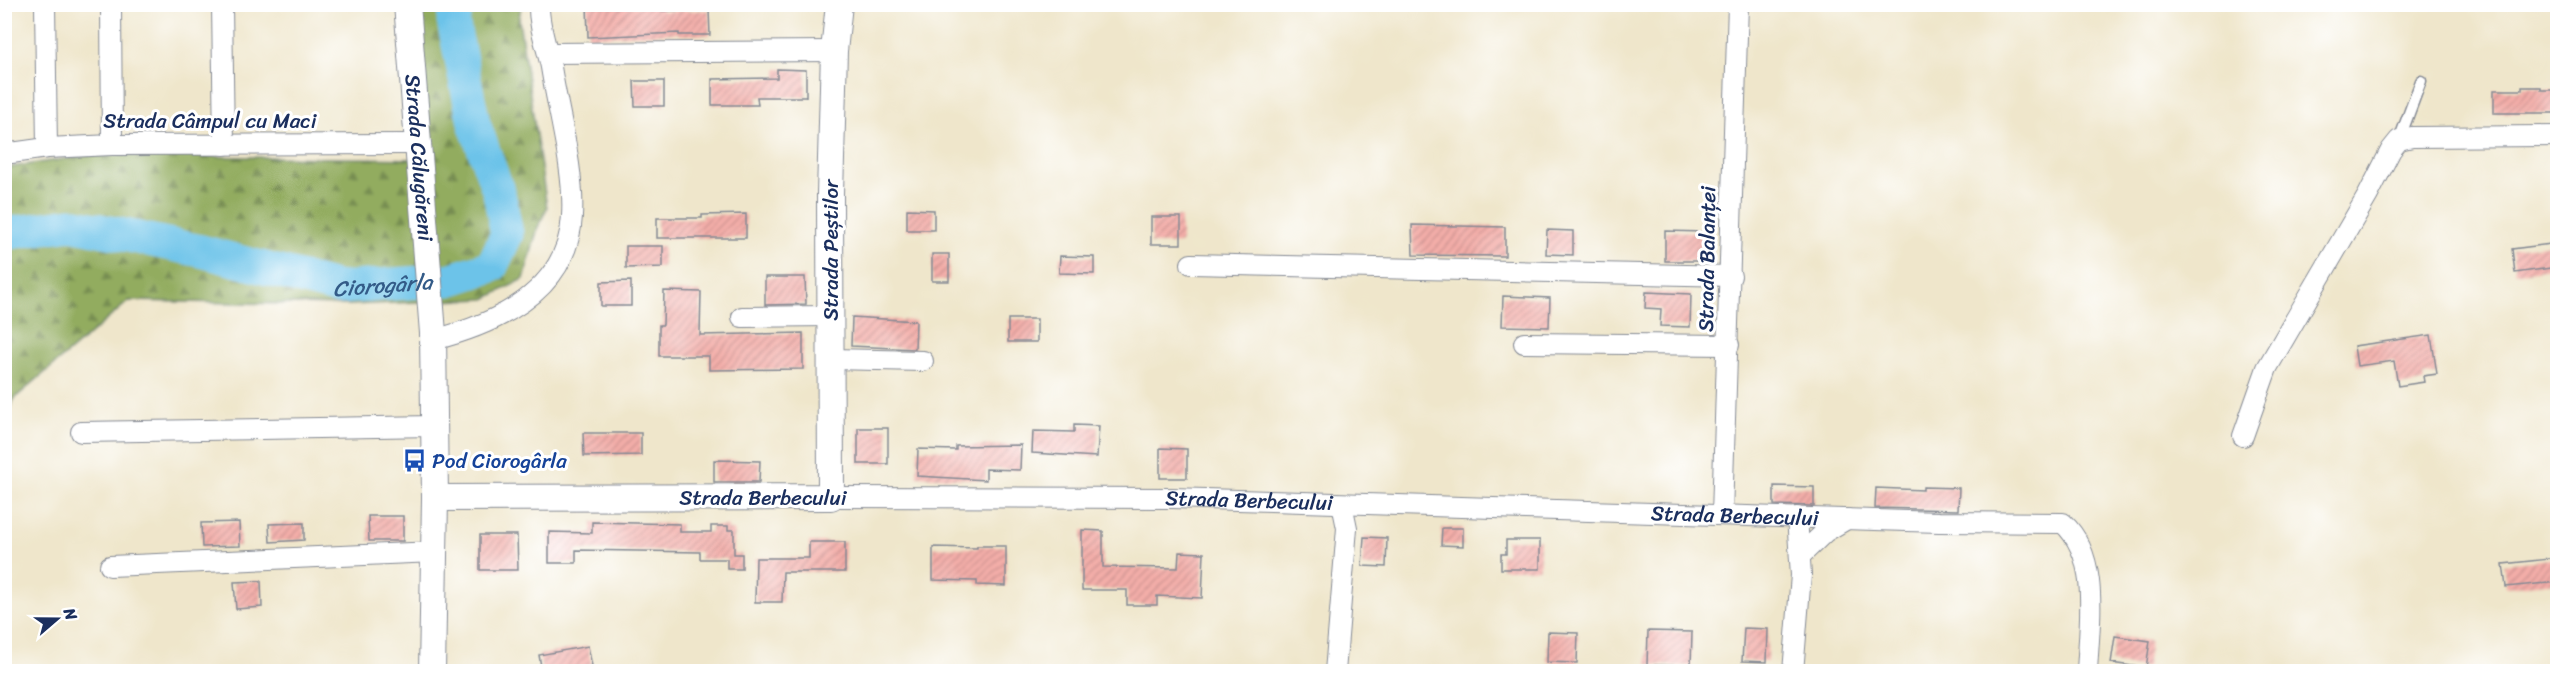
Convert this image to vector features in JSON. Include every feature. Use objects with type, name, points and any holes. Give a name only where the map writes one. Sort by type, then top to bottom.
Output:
[{"type":"street","points":[[45,4],[47,148]]},
{"type":"street","points":[[111,4],[112,146]]},
{"type":"street","points":[[222,4],[224,146]]},
{"type":"street","name":"Strada Călugăreni","points":[[407,4],[416,144],[433,337],[435,552],[432,672]]},
{"type":"street","points":[[433,337],[460,333],[499,318],[524,303],[544,283],[567,246],[572,216],[569,172],[548,53],[538,14],[539,4]]},
{"type":"street","name":"Strada Peștilor","points":[[831,497],[830,194],[834,51],[839,4]]},
{"type":"street","name":"Strada Balanței","points":[[1722,515],[1738,4]]},
{"type":"street","points":[[548,53],[834,51]]},
{"type":"street","points":[[2243,436],[2266,368],[2368,195],[2391,150],[2399,140],[2412,137],[2558,136]]},
{"type":"street","name":"Strada Câmpul cu Maci","points":[[4,154],[47,148],[112,146],[416,144]]},
{"type":"street","points":[[1191,264],[1731,276]]},
{"type":"street","points":[[742,317],[831,316]]},
{"type":"street","points":[[1524,343],[1729,345]]},
{"type":"street","points":[[831,359],[923,361]]},
{"type":"street","points":[[81,432],[434,426]]},
{"type":"street","name":"Strada Berbecului","points":[[435,498],[1172,498],[1847,519],[2063,523],[2073,532],[2081,547],[2088,581],[2087,672]]},
{"type":"street","points":[[1335,672],[1347,528],[1342,504]]},
{"type":"street","points":[[1793,672],[1801,575],[1797,517]]},
{"type":"street","points":[[1800,556],[1819,537],[1847,519]]},
{"type":"street","points":[[110,566],[435,552]]},
{"type":"lane","points":[[2399,140],[2421,81]]},
{"type":"green space","points":[[411,5],[521,5],[519,20],[547,208],[538,227],[524,279],[485,299],[348,305],[129,301],[15,398],[5,417],[5,168],[90,155],[424,159]]},
{"type":"building","points":[[587,4],[616,4],[616,7],[661,6],[662,11],[709,10],[710,35],[679,35],[679,33],[588,37]]},
{"type":"building","points":[[777,69],[806,70],[806,97],[757,97],[758,105],[712,105],[712,79],[777,78]]},
{"type":"building","points":[[634,81],[664,81],[664,106],[635,106]]},
{"type":"building","points":[[2522,87],[2558,90],[2558,113],[2494,113],[2494,90],[2522,90]]},
{"type":"building","points":[[907,209],[934,210],[934,230],[907,230]]},
{"type":"building","points":[[746,214],[746,238],[657,238],[657,218],[702,218],[702,215]]},
{"type":"building","points":[[1151,217],[1181,217],[1181,244],[1151,244]]},
{"type":"building","points":[[1412,225],[1505,227],[1505,256],[1413,255]]},
{"type":"building","points":[[1547,230],[1573,231],[1573,255],[1546,254]]},
{"type":"building","points":[[1665,231],[1705,232],[1704,261],[1665,261]]},
{"type":"building","points":[[2558,243],[2558,267],[2515,273],[2512,249]]},
{"type":"building","points":[[626,246],[663,246],[663,267],[626,268]]},
{"type":"building","points":[[932,254],[949,254],[949,281],[932,281]]},
{"type":"building","points":[[1060,256],[1094,257],[1094,274],[1059,273]]},
{"type":"building","points":[[765,277],[805,277],[806,304],[765,305]]},
{"type":"building","points":[[631,281],[631,306],[601,306],[601,282]]},
{"type":"building","points":[[664,291],[701,292],[700,335],[803,333],[803,369],[709,370],[709,356],[659,356],[659,325],[663,325]]},
{"type":"building","points":[[1646,292],[1691,294],[1690,327],[1660,326],[1661,309],[1645,308]]},
{"type":"building","points":[[1503,296],[1550,298],[1549,327],[1502,326]]},
{"type":"building","points":[[852,317],[916,321],[915,349],[851,346]]},
{"type":"building","points":[[1008,319],[1037,319],[1037,342],[1008,342]]},
{"type":"building","points":[[2431,335],[2437,374],[2423,376],[2424,382],[2398,386],[2394,361],[2357,366],[2354,346]]},
{"type":"building","points":[[1074,425],[1099,426],[1097,457],[1032,453],[1033,431],[1074,432]]},
{"type":"building","points":[[858,428],[888,428],[888,464],[858,464]]},
{"type":"building","points":[[583,433],[641,433],[641,455],[584,456]]},
{"type":"building","points":[[1021,445],[1020,470],[986,469],[986,480],[917,476],[918,449],[956,450],[956,446]]},
{"type":"building","points":[[1160,448],[1187,449],[1187,478],[1160,478]]},
{"type":"building","points":[[714,460],[760,461],[759,482],[714,482]]},
{"type":"building","points":[[1774,486],[1814,487],[1814,506],[1774,505]]},
{"type":"building","points":[[1923,487],[1959,488],[1958,510],[1875,508],[1876,488],[1923,490]]},
{"type":"building","points":[[368,516],[403,516],[403,541],[369,541]]},
{"type":"building","points":[[239,522],[240,546],[202,547],[201,523]]},
{"type":"building","points":[[592,522],[680,524],[680,532],[711,532],[711,526],[728,526],[728,530],[734,530],[734,554],[742,554],[742,569],[727,569],[727,559],[700,559],[700,552],[576,550],[576,563],[549,563],[549,532],[592,533]]},
{"type":"building","points":[[304,523],[304,540],[270,542],[269,524]]},
{"type":"building","points":[[1442,528],[1463,528],[1463,546],[1441,545]]},
{"type":"building","points":[[1082,530],[1103,531],[1103,567],[1178,568],[1179,552],[1204,553],[1202,598],[1157,596],[1157,605],[1127,605],[1127,590],[1082,590]]},
{"type":"building","points":[[480,535],[517,535],[518,570],[480,570]]},
{"type":"building","points":[[1364,537],[1387,538],[1386,567],[1362,566]]},
{"type":"building","points":[[1506,540],[1540,540],[1540,569],[1501,569],[1501,554],[1506,554]]},
{"type":"building","points":[[809,542],[845,542],[845,572],[783,572],[782,602],[755,602],[756,558],[809,558]]},
{"type":"building","points":[[977,546],[1006,546],[1006,586],[977,585],[977,581],[933,580],[933,547],[977,548]]},
{"type":"building","points":[[2558,558],[2558,582],[2506,587],[2503,564]]},
{"type":"building","points":[[261,581],[262,607],[236,609],[234,582]]},
{"type":"building","points":[[1744,628],[1768,629],[1767,662],[1742,661]]},
{"type":"building","points":[[1648,631],[1692,632],[1691,666],[1647,665]]},
{"type":"building","points":[[1548,632],[1578,633],[1577,663],[1547,662]]},
{"type":"building","points":[[2115,636],[2150,641],[2146,668],[2111,663]]},
{"type":"building","points":[[588,646],[592,666],[559,672],[542,672],[539,655]]},
{"type":"waterway","name":"Ciorogârla","points":[[4,234],[71,224],[201,251],[339,288],[449,280],[492,266],[507,234],[499,193],[474,123],[453,21],[458,4]]},
{"type":"place","name":"Pod Ciorogârla","points":[[414,461]]}]
